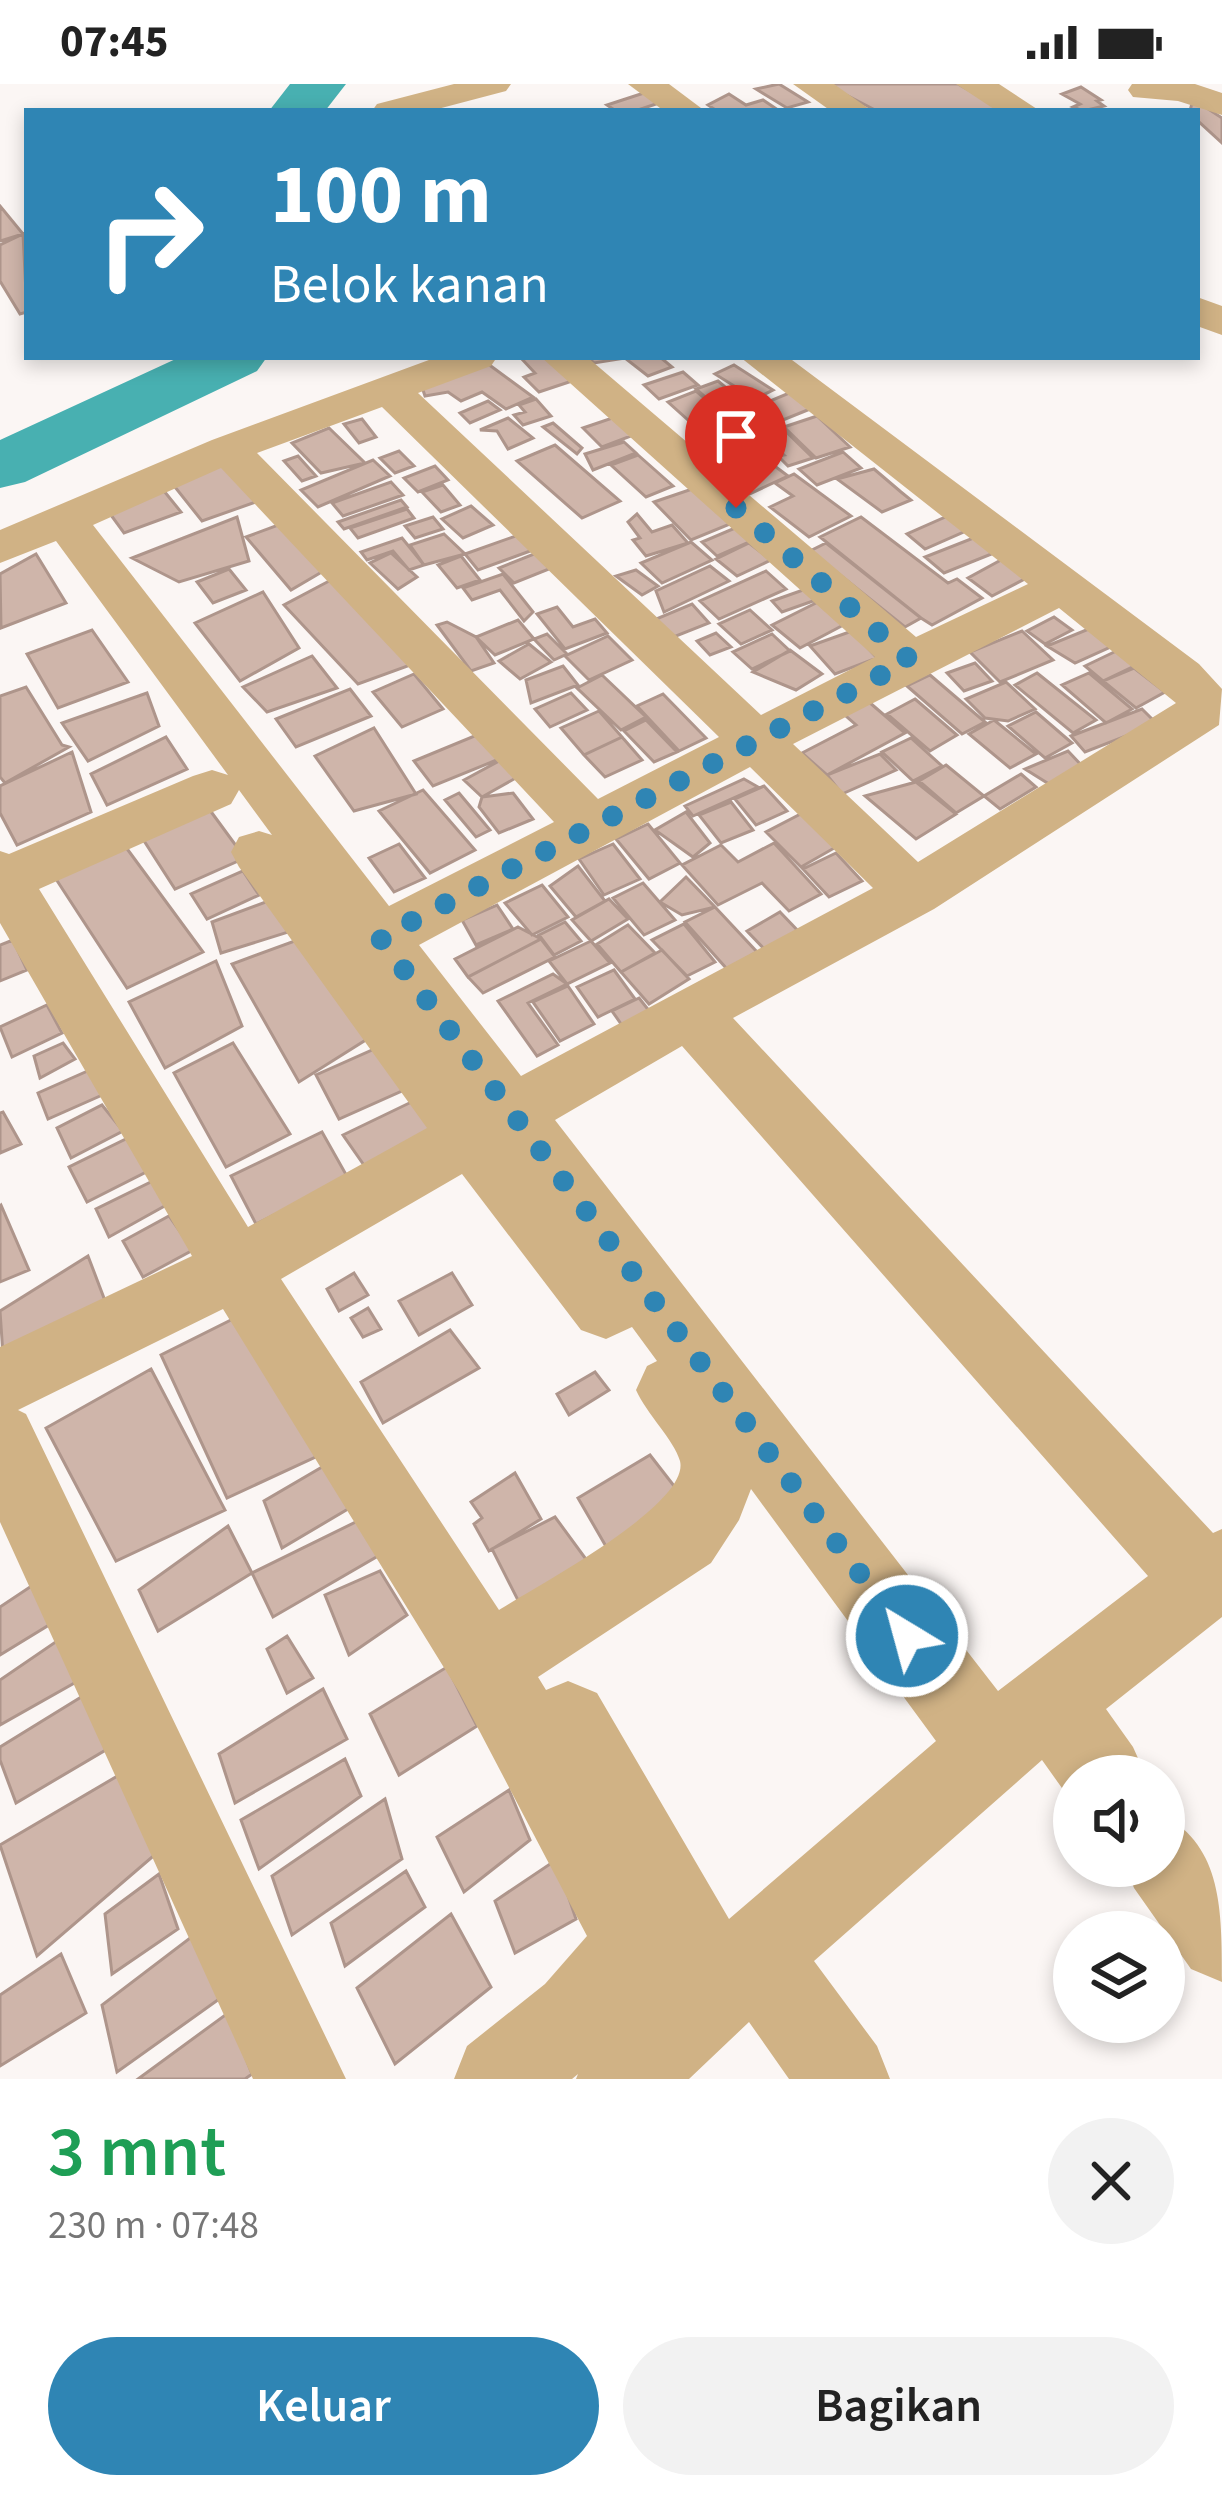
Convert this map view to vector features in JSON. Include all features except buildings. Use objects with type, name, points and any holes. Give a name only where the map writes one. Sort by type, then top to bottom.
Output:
[{"type":"street","points":[[645,84],[683,108]]},
{"type":"street","points":[[810,84],[850,108]]},
{"type":"street","points":[[974,84],[1017,108]]},
{"type":"street","points":[[401,108],[488,86],[514,108]]},
{"type":"street","points":[[1138,95],[1182,91],[1222,105]]},
{"type":"street","points":[[32,534],[228,448],[468,360]]},
{"type":"street","points":[[565,360],[910,660]]},
{"type":"street","points":[[0,1383],[236,1269],[689,1012],[914,893],[1201,712],[1205,703],[1190,683],[765,360]]},
{"type":"street","points":[[388,389],[914,893]]},
{"type":"street","points":[[228,448],[591,826]]},
{"type":"street","points":[[32,534],[212,790],[360,949]]},
{"type":"street","points":[[32,534],[492,1124],[715,1444],[721,1470],[716,1492],[684,1536],[487,1664]]},
{"type":"street","points":[[360,949],[910,660],[1062,587]]},
{"type":"street","points":[[212,790],[1,878],[236,1269],[487,1664],[635,1936],[613,1981],[500,2079]]},
{"type":"street","points":[[622,2079],[737,1972],[1021,1725],[1213,1575],[689,1012]]},
{"type":"street","points":[[492,1124],[1021,1725],[1070,1755]]},
{"type":"street","points":[[0,1438],[300,2079]]},
{"type":"street","points":[[568,1722],[737,1972],[844,2079]]},
{"type":"street","points":[[1185,1887],[1222,1938]]},
{"type":"waterway","points":[[299,108],[319,84]]},
{"type":"waterway","points":[[0,467],[228,360]]},
{"type":"route","points":[[736,508],[910,660],[380,938],[907,1636]]}]
